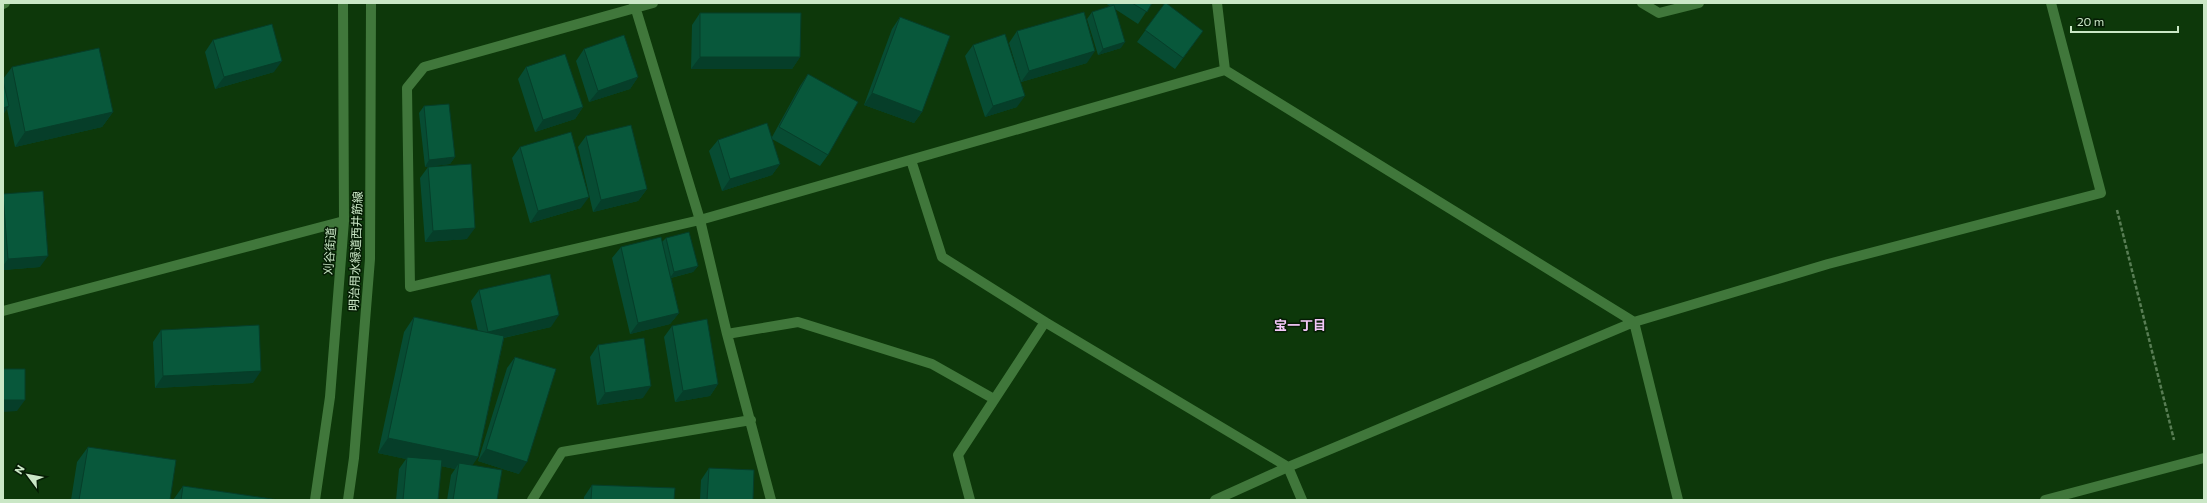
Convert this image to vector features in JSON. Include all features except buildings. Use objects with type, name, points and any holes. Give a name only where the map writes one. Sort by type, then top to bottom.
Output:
[{"type":"street","name":"刈谷街道","points":[[315,500],[330,397],[344,221],[343,3]]},
{"type":"street","name":"明治用水緑道西井筋線","points":[[348,500],[354,458],[370,259],[371,3]]},
{"type":"street","points":[[653,3],[634,6],[424,67],[407,88],[410,287],[700,220],[1225,70],[1634,322],[1678,500]]},
{"type":"street","points":[[1217,3],[1225,70]]},
{"type":"street","points":[[1642,3],[1659,13],[1698,3]]},
{"type":"street","points":[[1215,500],[1288,467],[1634,322],[1828,264],[2101,192],[2051,3]]},
{"type":"street","points":[[634,6],[700,220],[727,334],[771,500]]},
{"type":"street","points":[[911,160],[942,257],[1045,322],[1288,467],[1302,500]]},
{"type":"street","points":[[3,311],[344,221]]},
{"type":"street","points":[[727,334],[798,322],[932,364],[994,399]]},
{"type":"street","points":[[970,500],[958,455],[1045,322]]},
{"type":"street","points":[[532,500],[562,452],[751,420]]},
{"type":"street","points":[[2045,500],[2204,458]]},
{"type":"path","points":[[2101,192],[2116,206],[2180,464]]},
{"type":"district","name":"宝一丁目","points":[[1300,325]]}]
